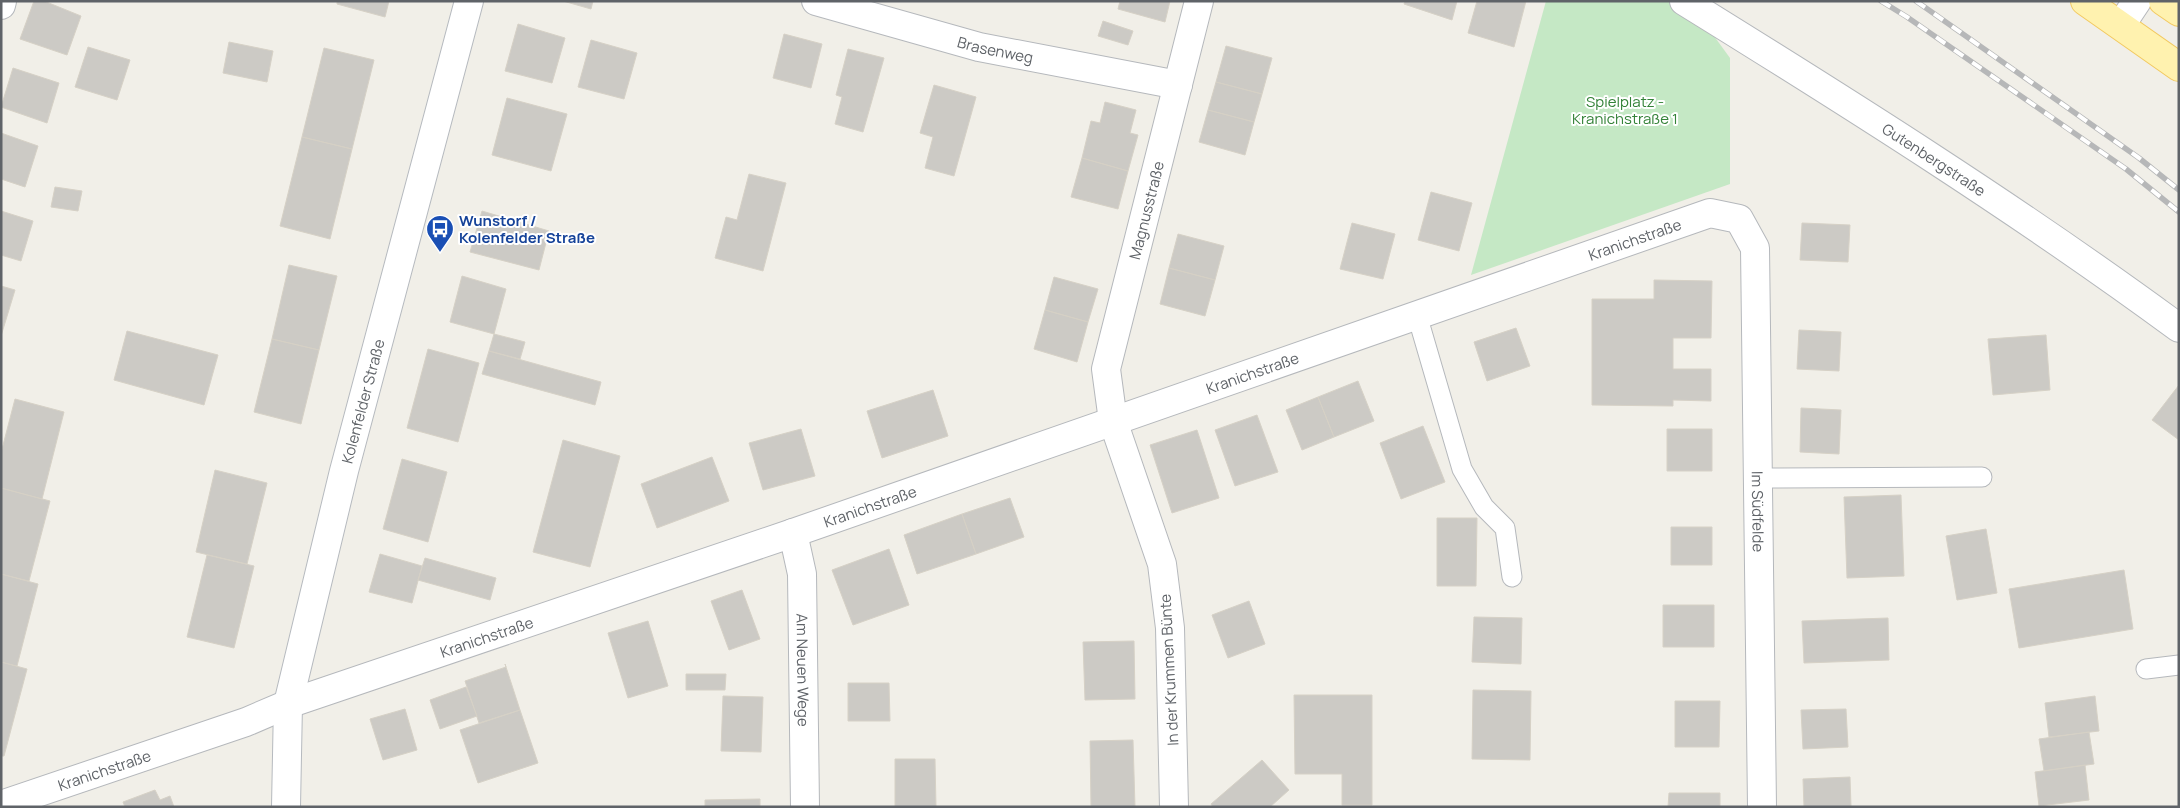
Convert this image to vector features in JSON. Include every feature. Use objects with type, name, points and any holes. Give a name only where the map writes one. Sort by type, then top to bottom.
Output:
[{"type":"main road","points":[[2085,1],[2179,66]]},
{"type":"main road","points":[[2163,1],[2179,12]]},
{"type":"street","name":"Kolenfelder Straße","points":[[286,807],[288,704],[344,471],[468,1]]},
{"type":"street","name":"Brasenweg","points":[[816,1],[979,47],[1178,85]]},
{"type":"street","name":"Magnusstraße","points":[[1113,421],[1106,369],[1200,1]]},
{"type":"street","name":"Gutenbergstraße","points":[[1684,1],[1918,148],[2179,328]]},
{"type":"street","points":[[2121,25],[2137,1]]},
{"type":"street","name":"Kranichstraße","points":[[1,805],[246,722],[288,704],[793,533],[1710,213],[1739,219]]},
{"type":"street","name":"Im Südfelde","points":[[1739,219],[1755,248],[1762,807]]},
{"type":"street","name":"In der Krummen Bünte","points":[[1113,421],[1162,564],[1170,628],[1174,807]]},
{"type":"street","name":"Am Neuen Wege","points":[[793,533],[802,574],[805,807]]},
{"type":"lane","points":[[1417,315],[1462,469],[1484,507],[1505,528],[1512,577]]},
{"type":"lane","points":[[1757,478],[1982,477]]},
{"type":"lane","points":[[2146,670],[2179,665]]},
{"type":"green space","name":"Spielplatz - Kranichstraße 1","points":[[1546,1],[1669,1],[1703,21],[1730,58],[1730,184],[1471,275]]},
{"type":"building","points":[[34,1],[44,1],[81,16],[67,55],[20,39]]},
{"type":"building","points":[[337,1],[389,1],[385,17],[337,4]]},
{"type":"building","points":[[563,1],[593,1],[591,9]]},
{"type":"building","points":[[1120,1],[1170,1],[1165,22],[1118,9]]},
{"type":"building","points":[[1405,1],[1457,1],[1452,20],[1404,4]]},
{"type":"building","points":[[1477,1],[1526,1],[1514,47],[1468,33]]},
{"type":"building","points":[[1103,21],[1133,31],[1128,45],[1098,36]]},
{"type":"building","points":[[518,24],[565,38],[552,83],[505,71]]},
{"type":"building","points":[[784,34],[822,44],[811,88],[773,78]]},
{"type":"building","points":[[591,40],[637,53],[624,99],[578,87]]},
{"type":"building","points":[[229,42],[273,51],[267,82],[223,73]]},
{"type":"building","points":[[1226,46],[1272,58],[1262,94],[1216,82]]},
{"type":"building","points":[[88,47],[130,60],[117,100],[75,87]]},
{"type":"building","points":[[324,48],[374,60],[352,149],[302,137]]},
{"type":"building","points":[[848,49],[884,58],[863,132],[835,124],[842,97],[836,95]]},
{"type":"building","points":[[13,68],[59,83],[47,123],[1,107]]},
{"type":"building","points":[[1216,82],[1262,94],[1254,122],[1208,110]]},
{"type":"building","points":[[934,85],[976,97],[954,176],[925,168],[933,137],[920,133]]},
{"type":"building","points":[[507,98],[567,114],[551,171],[492,155]]},
{"type":"building","points":[[1105,102],[1136,110],[1130,133],[1138,135],[1128,171],[1082,158],[1091,121],[1100,123]]},
{"type":"building","points":[[1208,110],[1254,122],[1245,155],[1199,142]]},
{"type":"building","points":[[1,133],[38,146],[25,187],[1,179]]},
{"type":"building","points":[[302,137],[352,149],[330,239],[280,226]]},
{"type":"building","points":[[1082,158],[1128,171],[1118,209],[1071,197]]},
{"type":"building","points":[[749,174],[786,183],[763,271],[715,258],[726,217],[737,220]]},
{"type":"building","points":[[55,187],[82,191],[78,211],[51,207]]},
{"type":"building","points":[[1431,192],[1472,203],[1459,251],[1418,240]]},
{"type":"building","points":[[1,211],[33,221],[21,261],[1,255]]},
{"type":"building","points":[[482,211],[549,231],[539,270],[470,252]]},
{"type":"building","points":[[1352,223],[1395,234],[1383,279],[1340,269]]},
{"type":"building","points":[[1802,223],[1850,225],[1848,262],[1800,260]]},
{"type":"building","points":[[1178,234],[1224,246],[1215,280],[1169,268]]},
{"type":"building","points":[[289,265],[337,276],[319,350],[272,339]]},
{"type":"building","points":[[1169,268],[1215,280],[1205,316],[1160,304]]},
{"type":"building","points":[[462,276],[506,289],[494,334],[450,322]]},
{"type":"building","points":[[1054,277],[1098,289],[1088,322],[1045,310]]},
{"type":"building","points":[[1654,280],[1712,281],[1711,338],[1673,338],[1673,369],[1711,369],[1711,401],[1673,400],[1673,406],[1592,405],[1592,299],[1654,299]]},
{"type":"building","points":[[1,286],[15,290],[1,336]]},
{"type":"building","points":[[1045,310],[1088,322],[1077,362],[1034,349]]},
{"type":"building","points":[[1516,328],[1530,366],[1487,381],[1474,342]]},
{"type":"building","points":[[1799,330],[1841,332],[1839,371],[1797,369]]},
{"type":"building","points":[[127,331],[218,355],[204,405],[114,380]]},
{"type":"building","points":[[494,334],[525,342],[520,359],[489,351]]},
{"type":"building","points":[[2046,335],[2050,390],[1993,395],[1988,339]]},
{"type":"building","points":[[272,339],[319,350],[301,424],[254,412]]},
{"type":"building","points":[[428,349],[479,363],[458,442],[407,428]]},
{"type":"building","points":[[489,351],[601,382],[595,405],[482,374]]},
{"type":"building","points":[[1358,381],[1374,421],[1334,437],[1318,397]]},
{"type":"building","points":[[2179,385],[2179,440],[2152,420]]},
{"type":"building","points":[[933,390],[948,436],[882,458],[867,411]]},
{"type":"building","points":[[1318,397],[1334,437],[1302,450],[1286,410]]},
{"type":"building","points":[[15,399],[64,412],[42,499],[1,488],[1,453]]},
{"type":"building","points":[[1801,408],[1841,410],[1839,454],[1800,452]]},
{"type":"building","points":[[1257,415],[1278,472],[1235,486],[1215,430]]},
{"type":"building","points":[[1423,426],[1445,482],[1401,499],[1380,443]]},
{"type":"building","points":[[801,429],[815,476],[763,490],[749,443]]},
{"type":"building","points":[[1667,429],[1712,429],[1712,471],[1667,471]]},
{"type":"building","points":[[1197,430],[1219,498],[1172,513],[1150,445]]},
{"type":"building","points":[[563,440],[620,456],[590,567],[533,552]]},
{"type":"building","points":[[712,457],[729,501],[657,528],[641,484]]},
{"type":"building","points":[[402,459],[447,472],[428,542],[383,529]]},
{"type":"building","points":[[215,470],[267,483],[247,564],[196,552]]},
{"type":"building","points":[[1,488],[50,501],[29,581],[1,574]]},
{"type":"building","points":[[1901,495],[1904,576],[1847,578],[1844,497]]},
{"type":"building","points":[[1010,498],[1024,537],[976,554],[962,514]]},
{"type":"building","points":[[962,514],[976,554],[917,574],[904,535]]},
{"type":"building","points":[[1437,518],[1477,518],[1476,586],[1437,586]]},
{"type":"building","points":[[1671,527],[1712,527],[1712,565],[1671,565]]},
{"type":"building","points":[[1986,529],[1997,593],[1957,600],[1946,536]]},
{"type":"building","points":[[889,549],[909,605],[853,625],[832,570]]},
{"type":"building","points":[[380,554],[422,566],[412,603],[369,592]]},
{"type":"building","points":[[207,555],[254,566],[234,648],[187,637]]},
{"type":"building","points":[[425,558],[496,578],[490,600],[418,580]]},
{"type":"building","points":[[2124,570],[2133,629],[2019,648],[2009,589]]},
{"type":"building","points":[[1,574],[38,584],[17,666],[1,662]]},
{"type":"building","points":[[742,590],[760,639],[729,650],[711,601]]},
{"type":"building","points":[[1249,601],[1265,644],[1228,658],[1212,615]]},
{"type":"building","points":[[1663,605],[1714,605],[1714,647],[1663,647]]},
{"type":"building","points":[[1474,617],[1522,618],[1521,664],[1472,662]]},
{"type":"building","points":[[1888,618],[1889,660],[1804,663],[1802,621]]},
{"type":"building","points":[[648,621],[668,686],[628,698],[608,633]]},
{"type":"building","points":[[1134,641],[1135,699],[1085,700],[1083,642]]},
{"type":"building","points":[[1,662],[27,669],[4,756],[1,756]]},
{"type":"building","points":[[506,667],[520,710],[479,723],[465,681]]},
{"type":"building","points":[[686,674],[726,674],[725,690],[686,690]]},
{"type":"building","points":[[848,683],[889,683],[890,721],[848,721]]},
{"type":"building","points":[[466,687],[477,716],[440,729],[430,700]]},
{"type":"building","points":[[1473,690],[1531,691],[1530,760],[1472,759]]},
{"type":"building","points":[[1294,695],[1372,695],[1372,805],[1342,805],[1342,774],[1295,774]]},
{"type":"building","points":[[723,696],[763,697],[761,752],[721,751]]},
{"type":"building","points":[[2095,696],[2099,731],[2049,737],[2045,703]]},
{"type":"building","points":[[1675,701],[1720,701],[1719,747],[1675,747]]},
{"type":"building","points":[[405,709],[417,750],[383,760],[370,719]]},
{"type":"building","points":[[1846,709],[1848,747],[1803,749],[1801,710]]},
{"type":"building","points":[[520,710],[538,763],[478,783],[460,730]]},
{"type":"building","points":[[2089,732],[2094,764],[2044,771],[2039,739]]},
{"type":"building","points":[[1133,740],[1135,807],[1091,807],[1090,741]]},
{"type":"building","points":[[895,759],[935,759],[936,807],[895,807]]},
{"type":"building","points":[[1262,760],[1289,790],[1270,807],[1213,807],[1211,804]]},
{"type":"building","points":[[2085,765],[2089,800],[2039,806],[2035,772]]},
{"type":"building","points":[[1850,777],[1851,807],[1804,807],[1803,779]]},
{"type":"building","points":[[155,790],[160,800],[170,796],[174,807],[125,807],[123,802]]},
{"type":"building","points":[[1669,793],[1720,793],[1720,807],[1668,807]]},
{"type":"building","points":[[760,799],[760,807],[705,807],[705,800]]},
{"type":"railway","points":[[1881,1],[1907,17],[2126,169],[2179,212]]},
{"type":"railway","points":[[1916,1],[2139,158],[2179,190]]},
{"type":"place","name":"Wunstorf / Kolenfelder Straße","points":[[440,253]]}]
